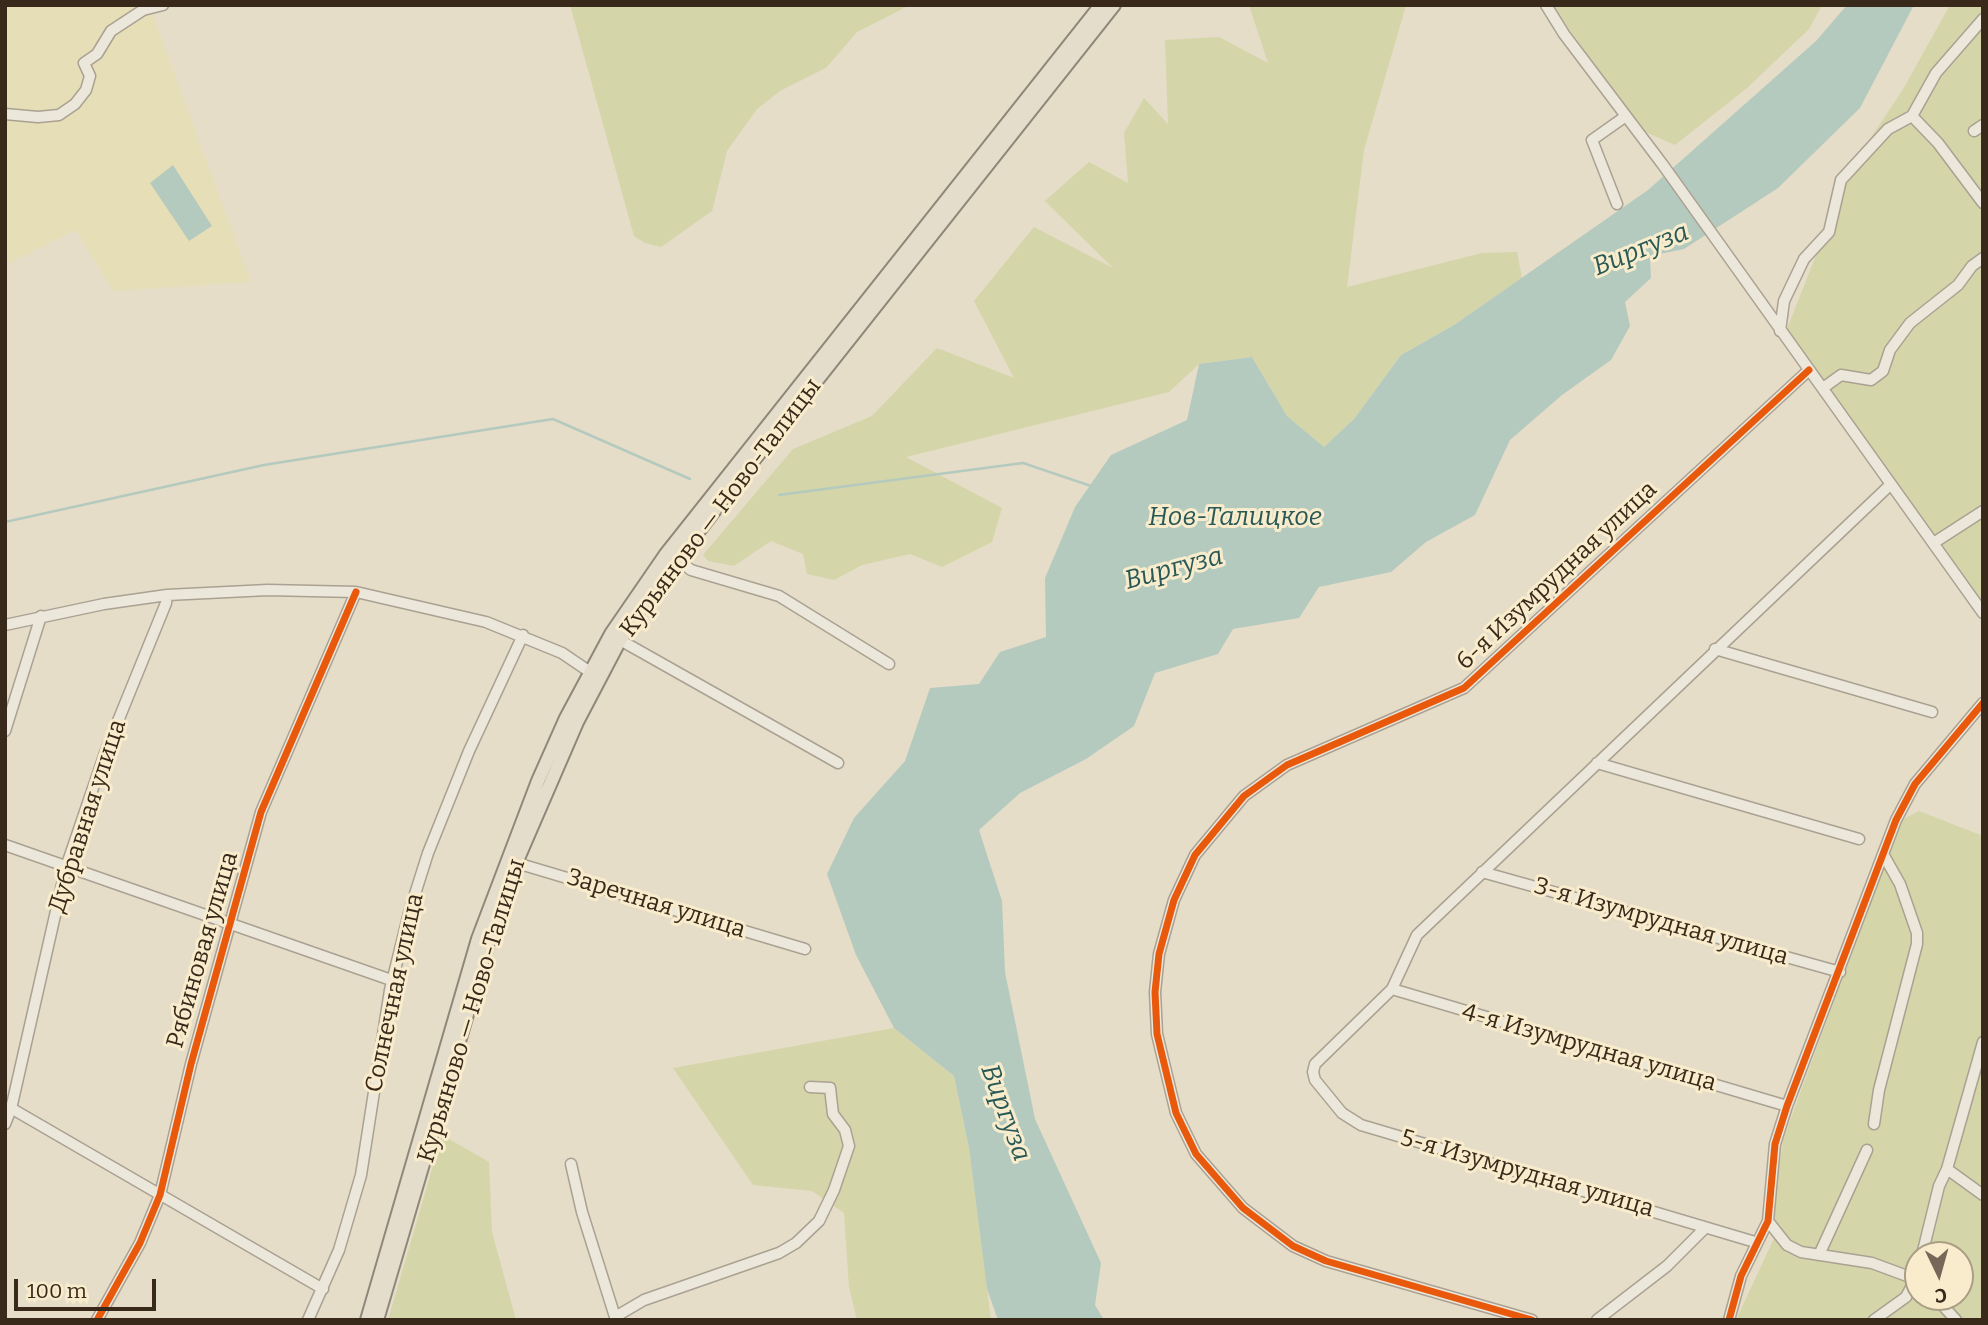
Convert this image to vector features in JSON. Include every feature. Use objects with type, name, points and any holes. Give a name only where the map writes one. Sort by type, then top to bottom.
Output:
[{"type":"main road","name":"Курьяново — Ново-Талицы","points":[[377,1320],[511,861],[538,780],[590,672],[611,634],[666,554],[1101,5]]},
{"type":"main road","name":"Курьяново — Ново-Талицы","points":[[367,1320],[468,971],[511,861],[577,722],[620,640],[677,559],[1114,5]]},
{"type":"street","points":[[5,114],[38,117],[59,115],[75,104],[86,90],[90,76],[84,63],[97,54],[111,31],[143,10],[163,5]]},
{"type":"street","points":[[1546,5],[1564,34],[1663,164],[1890,485],[1935,542],[1983,614]]},
{"type":"street","points":[[1780,331],[1784,301],[1804,259],[1829,232],[1842,180],[1888,129],[1912,116],[1936,73],[1983,19]]},
{"type":"street","points":[[1617,204],[1592,140],[1626,116]]},
{"type":"street","points":[[1912,116],[1938,143],[1983,203]]},
{"type":"street","points":[[1823,388],[1841,375],[1871,380],[1882,371],[1890,350],[1910,323],[1958,285],[1972,266],[1983,258]]},
{"type":"street","name":"6-я Изумрудная улица","points":[[1532,1320],[1326,1261],[1293,1246],[1243,1208],[1196,1154],[1177,1113],[1157,1034],[1155,992],[1159,954],[1171,911],[1195,855],[1244,796],[1287,765],[1464,688],[1809,370]]},
{"type":"street","points":[[1392,989],[1417,935],[1890,485]]},
{"type":"street","points":[[1935,542],[1983,511]]},
{"type":"street","points":[[677,559],[691,570],[779,596],[889,664]]},
{"type":"street","points":[[5,625],[41,616],[167,595],[268,590],[356,592],[446,610],[523,635],[562,653],[590,672]]},
{"type":"street","name":"Рябиновая улица","points":[[97,1320],[140,1243],[160,1195],[165,1163],[261,812],[356,592]]},
{"type":"street","name":"Дубравная улица","points":[[5,1124],[66,867],[105,753],[167,595]]},
{"type":"street","points":[[5,732],[41,616]]},
{"type":"street","name":"Солнечная улица","points":[[308,1320],[323,1289],[361,1174],[394,981],[409,913],[428,853],[469,751],[523,635]]},
{"type":"street","points":[[620,640],[838,763]]},
{"type":"street","points":[[1715,649],[1932,712]]},
{"type":"street","points":[[1729,1320],[1741,1276],[1755,1242],[1768,1221],[1775,1144],[1787,1106],[1896,820],[1915,784],[1983,703]]},
{"type":"street","points":[[1597,762],[1859,839]]},
{"type":"street","points":[[5,845],[394,981]]},
{"type":"street","points":[[1874,1124],[1879,1090],[1917,944],[1917,933],[1900,884],[1883,854]]},
{"type":"street","name":"Заречная улица","points":[[511,861],[805,949]]},
{"type":"street","name":"3-я Изумрудная улица","points":[[1482,872],[1839,972]]},
{"type":"street","name":"5-я Изумрудная улица","points":[[1392,989],[1315,1064],[1315,1080],[1342,1114],[1361,1125],[1755,1242]]},
{"type":"street","name":"4-я Изумрудная улица","points":[[1392,989],[1787,1106]]},
{"type":"street","points":[[1926,1241],[1939,1186],[1947,1169],[1983,1042]]},
{"type":"street","points":[[571,1164],[578,1199],[616,1318],[644,1300],[779,1253],[796,1243],[819,1221],[834,1190],[849,1146],[845,1130],[833,1114],[830,1088],[810,1087]]},
{"type":"street","points":[[8,1107],[323,1289]]},
{"type":"street","points":[[1819,1255],[1867,1150]]},
{"type":"street","points":[[1947,1169],[1983,1195]]},
{"type":"street","points":[[1768,1221],[1787,1245],[1801,1252],[1872,1263],[1904,1273]]},
{"type":"street","points":[[1597,1320],[1667,1266],[1704,1229]]},
{"type":"street","points":[[1874,1320],[1904,1298]]},
{"type":"shaded area","points":[[5,5],[149,5],[251,282],[113,291],[76,230],[5,265]]},
{"type":"green space","points":[[570,5],[910,5],[857,32],[826,68],[780,91],[757,109],[727,151],[712,211],[661,247],[645,243],[634,236]]},
{"type":"green space","points":[[1249,5],[1406,5],[1364,150],[1347,287],[1482,253],[1517,252],[1522,278],[1454,325],[1401,355],[1354,419],[1324,447],[1287,416],[1252,357],[1199,364],[1169,392],[906,457],[1002,508],[992,542],[942,567],[910,554],[862,565],[834,580],[807,574],[803,554],[771,541],[734,566],[708,561],[703,555],[793,449],[872,416],[937,348],[1014,378],[974,301],[1034,227],[1113,268],[1045,201],[1089,162],[1128,183],[1124,133],[1144,98],[1168,124],[1165,40],[1219,37],[1268,63]]},
{"type":"green space","points":[[1552,5],[1822,5],[1809,29],[1747,88],[1675,145],[1641,130]]},
{"type":"green space","points":[[1950,5],[1983,5],[1983,602],[1785,334],[1850,169],[1902,91]]},
{"type":"green space","points":[[1919,811],[1983,836],[1983,1320],[1736,1320],[1776,1234],[1774,1203],[1783,1140],[1900,821]]},
{"type":"green space","points":[[894,1028],[954,1076],[969,1148],[991,1320],[857,1320],[849,1287],[844,1213],[812,1191],[753,1185],[673,1068]]},
{"type":"green space","points":[[442,1135],[489,1162],[492,1232],[516,1320],[388,1320]]},
{"type":"water","name":"Нов-Талицкое","points":[[1847,5],[1914,5],[1860,108],[1778,188],[1684,249],[1650,256],[1651,278],[1625,302],[1630,326],[1611,360],[1562,395],[1510,440],[1475,515],[1426,542],[1391,572],[1319,587],[1299,618],[1233,629],[1218,654],[1155,673],[1134,726],[1086,759],[1020,793],[979,830],[1002,901],[1005,972],[1035,1119],[1101,1263],[1095,1305],[1104,1320],[998,1320],[987,1289],[969,1148],[954,1076],[894,1028],[856,955],[827,874],[854,818],[905,761],[930,688],[979,684],[1000,652],[1046,637],[1045,578],[1075,507],[1111,455],[1187,420],[1199,364],[1252,357],[1287,416],[1324,447],[1354,419],[1401,355],[1454,325],[1648,190],[1816,41]]},
{"type":"water","points":[[173,165],[212,226],[189,241],[150,183]]},
{"type":"waterway","points":[[5,522],[264,465],[553,419],[690,479]]},
{"type":"waterway","points":[[779,495],[1023,463],[1091,486]]},
{"type":"cycle path","points":[[1532,1320],[1326,1261],[1293,1246],[1243,1208],[1196,1154],[1176,1113],[1157,1034],[1155,992],[1159,954],[1174,900],[1195,855],[1244,796],[1287,765],[1464,688],[1809,370]]},
{"type":"cycle path","points":[[97,1320],[140,1243],[160,1195],[191,1064],[261,812],[356,592]]},
{"type":"cycle path","points":[[1729,1320],[1741,1276],[1768,1221],[1775,1144],[1787,1106],[1896,820],[1915,784],[1983,703]]},
{"type":"water label","name":"Виргуза","points":[[1641,250]]},
{"type":"water label","name":"Виргуза","points":[[1174,569]]},
{"type":"water label","name":"Виргуза","points":[[1005,1113]]}]
